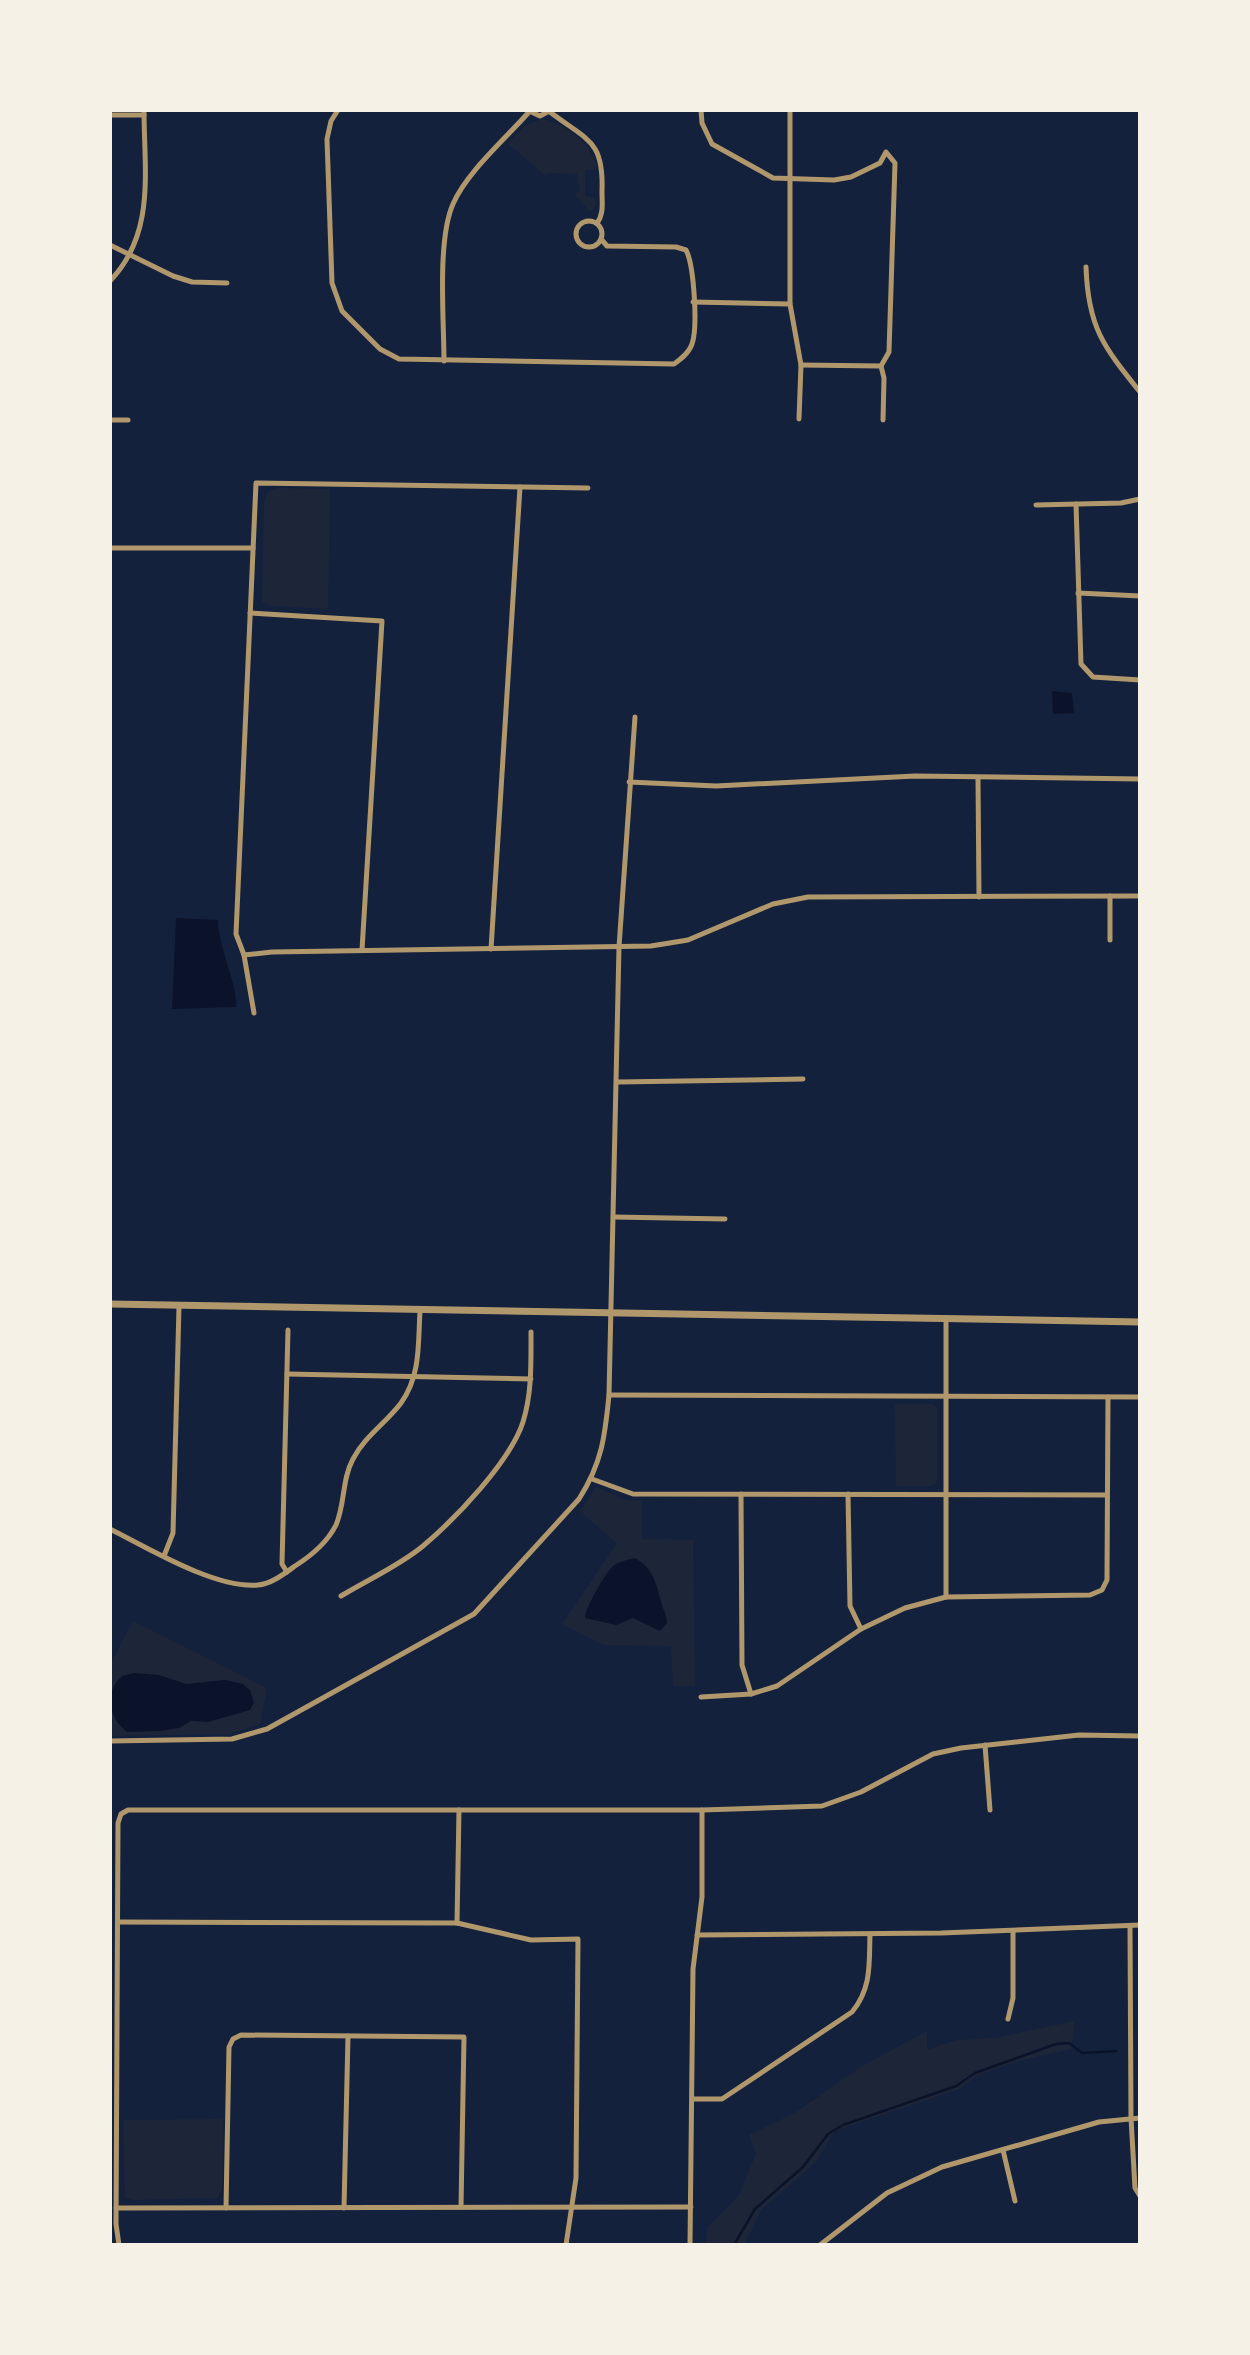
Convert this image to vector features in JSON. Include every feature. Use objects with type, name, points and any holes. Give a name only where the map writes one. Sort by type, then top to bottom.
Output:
[{"type":"street","points":[[338,110],[331,121],[327,139],[332,284],[342,311],[380,348],[399,359],[674,364],[684,356],[692,343],[692,262],[686,250],[607,246],[601,239],[602,231],[597,223]]},
{"type":"street","points":[[701,110],[702,123],[712,144],[774,178],[851,177],[880,163],[886,152],[895,163],[889,352],[881,366],[884,379],[883,420]]},
{"type":"street","points":[[790,110],[790,304],[801,365],[799,419]]},
{"type":"street","points":[[443,361],[445,233],[453,204],[528,111],[540,116],[550,111],[597,149],[603,163],[602,213],[597,223]]},
{"type":"street","points":[[110,115],[144,113],[143,214],[130,256],[110,281]]},
{"type":"street","points":[[597,223],[582,223],[576,235],[581,244],[587,246],[601,239]]},
{"type":"street","points":[[110,245],[192,282],[228,283]]},
{"type":"street","points":[[1086,267],[1087,298],[1093,325],[1106,349],[1140,392]]},
{"type":"street","points":[[693,302],[790,304]]},
{"type":"street","points":[[801,365],[881,366]]},
{"type":"street","points":[[110,420],[128,420]]},
{"type":"street","points":[[254,1013],[244,955],[236,934],[256,483],[588,488]]},
{"type":"street","points":[[491,949],[520,487]]},
{"type":"street","points":[[1036,505],[1121,503],[1140,499]]},
{"type":"street","points":[[1076,505],[1079,656],[1085,672],[1102,679],[1140,680]]},
{"type":"street","points":[[110,548],[253,548]]},
{"type":"street","points":[[1078,593],[1140,596]]},
{"type":"street","points":[[250,613],[382,621],[362,950]]},
{"type":"street","points":[[110,1741],[232,1739],[267,1729],[474,1614],[579,1499],[592,1479],[605,1444],[609,1395],[620,947],[635,717]]},
{"type":"street","points":[[629,782],[716,786],[890,776],[1140,779]]},
{"type":"street","points":[[978,778],[979,897]]},
{"type":"street","points":[[1111,896],[1111,940]]},
{"type":"street","points":[[244,955],[362,950],[620,947],[688,940],[773,904],[808,897],[1140,896]]},
{"type":"street","points":[[618,1082],[803,1079]]},
{"type":"street","points":[[614,1217],[725,1219]]},
{"type":"street","points":[[110,1304],[1140,1322]]},
{"type":"street","points":[[164,1556],[173,1532],[179,1307]]},
{"type":"street","points":[[110,1529],[191,1570],[244,1585],[260,1585],[287,1572],[322,1546],[335,1528],[351,1463],[370,1434],[401,1403],[414,1376],[419,1357],[420,1311]]},
{"type":"street","points":[[946,1318],[946,1597]]},
{"type":"street","points":[[287,1572],[282,1564],[288,1330]]},
{"type":"street","points":[[341,1595],[422,1548],[485,1481],[522,1426],[531,1379],[531,1332]]},
{"type":"street","points":[[287,1374],[531,1379]]},
{"type":"street","points":[[609,1395],[1140,1397]]},
{"type":"street","points":[[701,1697],[751,1694],[777,1686],[861,1629],[905,1608],[946,1597],[1090,1595],[1102,1590],[1107,1580],[1108,1397]]},
{"type":"street","points":[[592,1479],[633,1494],[1107,1495]]},
{"type":"street","points":[[741,1494],[742,1665],[751,1694]]},
{"type":"street","points":[[848,1494],[850,1606],[861,1629]]},
{"type":"street","points":[[119,2245],[116,2208],[118,1922],[121,1814],[128,1810],[702,1810],[822,1806],[851,1797],[933,1754],[985,1745],[1079,1735],[1140,1736]]},
{"type":"street","points":[[985,1745],[990,1810]]},
{"type":"street","points":[[457,1923],[459,1810]]},
{"type":"street","points":[[690,2245],[693,1969],[702,1897],[702,1810]]},
{"type":"street","points":[[118,1922],[457,1923],[531,1940],[578,1939],[576,2178],[566,2245]]},
{"type":"street","points":[[697,1935],[1013,1931],[1140,1925]]},
{"type":"street","points":[[1130,1926],[1131,2118],[1135,2188],[1140,2196]]},
{"type":"street","points":[[1008,2019],[1013,1998],[1013,1931]]},
{"type":"street","points":[[692,2099],[722,2099],[852,2012],[865,1997],[869,1982],[870,1934]]},
{"type":"street","points":[[226,2208],[229,2047],[233,2039],[241,2035],[464,2037],[461,2207]]},
{"type":"street","points":[[344,2208],[348,2036]]},
{"type":"street","points":[[820,2245],[887,2193],[942,2166],[1099,2122],[1140,2118]]},
{"type":"street","points":[[1003,2150],[1015,2201]]},
{"type":"street","points":[[116,2208],[691,2207]]},
{"type":"shaded area","points":[[542,119],[577,136],[591,152],[597,169],[585,170],[585,196],[596,198],[595,207],[590,212],[575,195],[580,189],[577,174],[548,173],[546,176],[508,144],[524,126]]},
{"type":"shaded area","points":[[279,488],[330,489],[328,609],[271,606],[262,602],[264,502],[268,492]]},
{"type":"shaded area","points":[[1052,691],[1072,693],[1074,713],[1053,714]]},
{"type":"shaded area","points":[[176,918],[218,920],[236,1007],[172,1009]]},
{"type":"shaded area","points":[[895,1404],[933,1404],[937,1408],[937,1482],[931,1486],[896,1486]]},
{"type":"shaded area","points":[[596,1487],[626,1500],[642,1501],[642,1539],[693,1540],[695,1686],[673,1686],[671,1646],[604,1645],[562,1624],[617,1543],[580,1511]]},
{"type":"shaded area","points":[[634,1558],[646,1566],[655,1582],[667,1620],[660,1631],[633,1618],[616,1625],[585,1618],[591,1600],[612,1567]]},
{"type":"shaded area","points":[[133,1621],[267,1688],[260,1724],[229,1734],[110,1736],[110,1665]]},
{"type":"shaded area","points":[[134,1673],[159,1675],[186,1684],[225,1680],[243,1684],[250,1690],[254,1703],[250,1710],[208,1722],[191,1721],[179,1728],[127,1732],[112,1712],[111,1697],[116,1682],[122,1676]]},
{"type":"shaded area","points":[[1075,2021],[1071,2049],[1022,2060],[978,2075],[959,2089],[835,2131],[815,2163],[761,2210],[744,2245],[706,2245],[707,2228],[739,2195],[756,2154],[749,2135],[795,2113],[859,2068],[927,2031],[927,2050],[957,2040],[995,2038]]},
{"type":"shaded area","points":[[223,2119],[222,2189],[218,2198],[132,2200],[125,2197],[123,2120]]},
{"type":"waterway","points":[[734,2245],[755,2209],[803,2167],[828,2134],[843,2125],[956,2086],[975,2073],[1056,2044],[1069,2043],[1082,2053],[1116,2051]]}]
